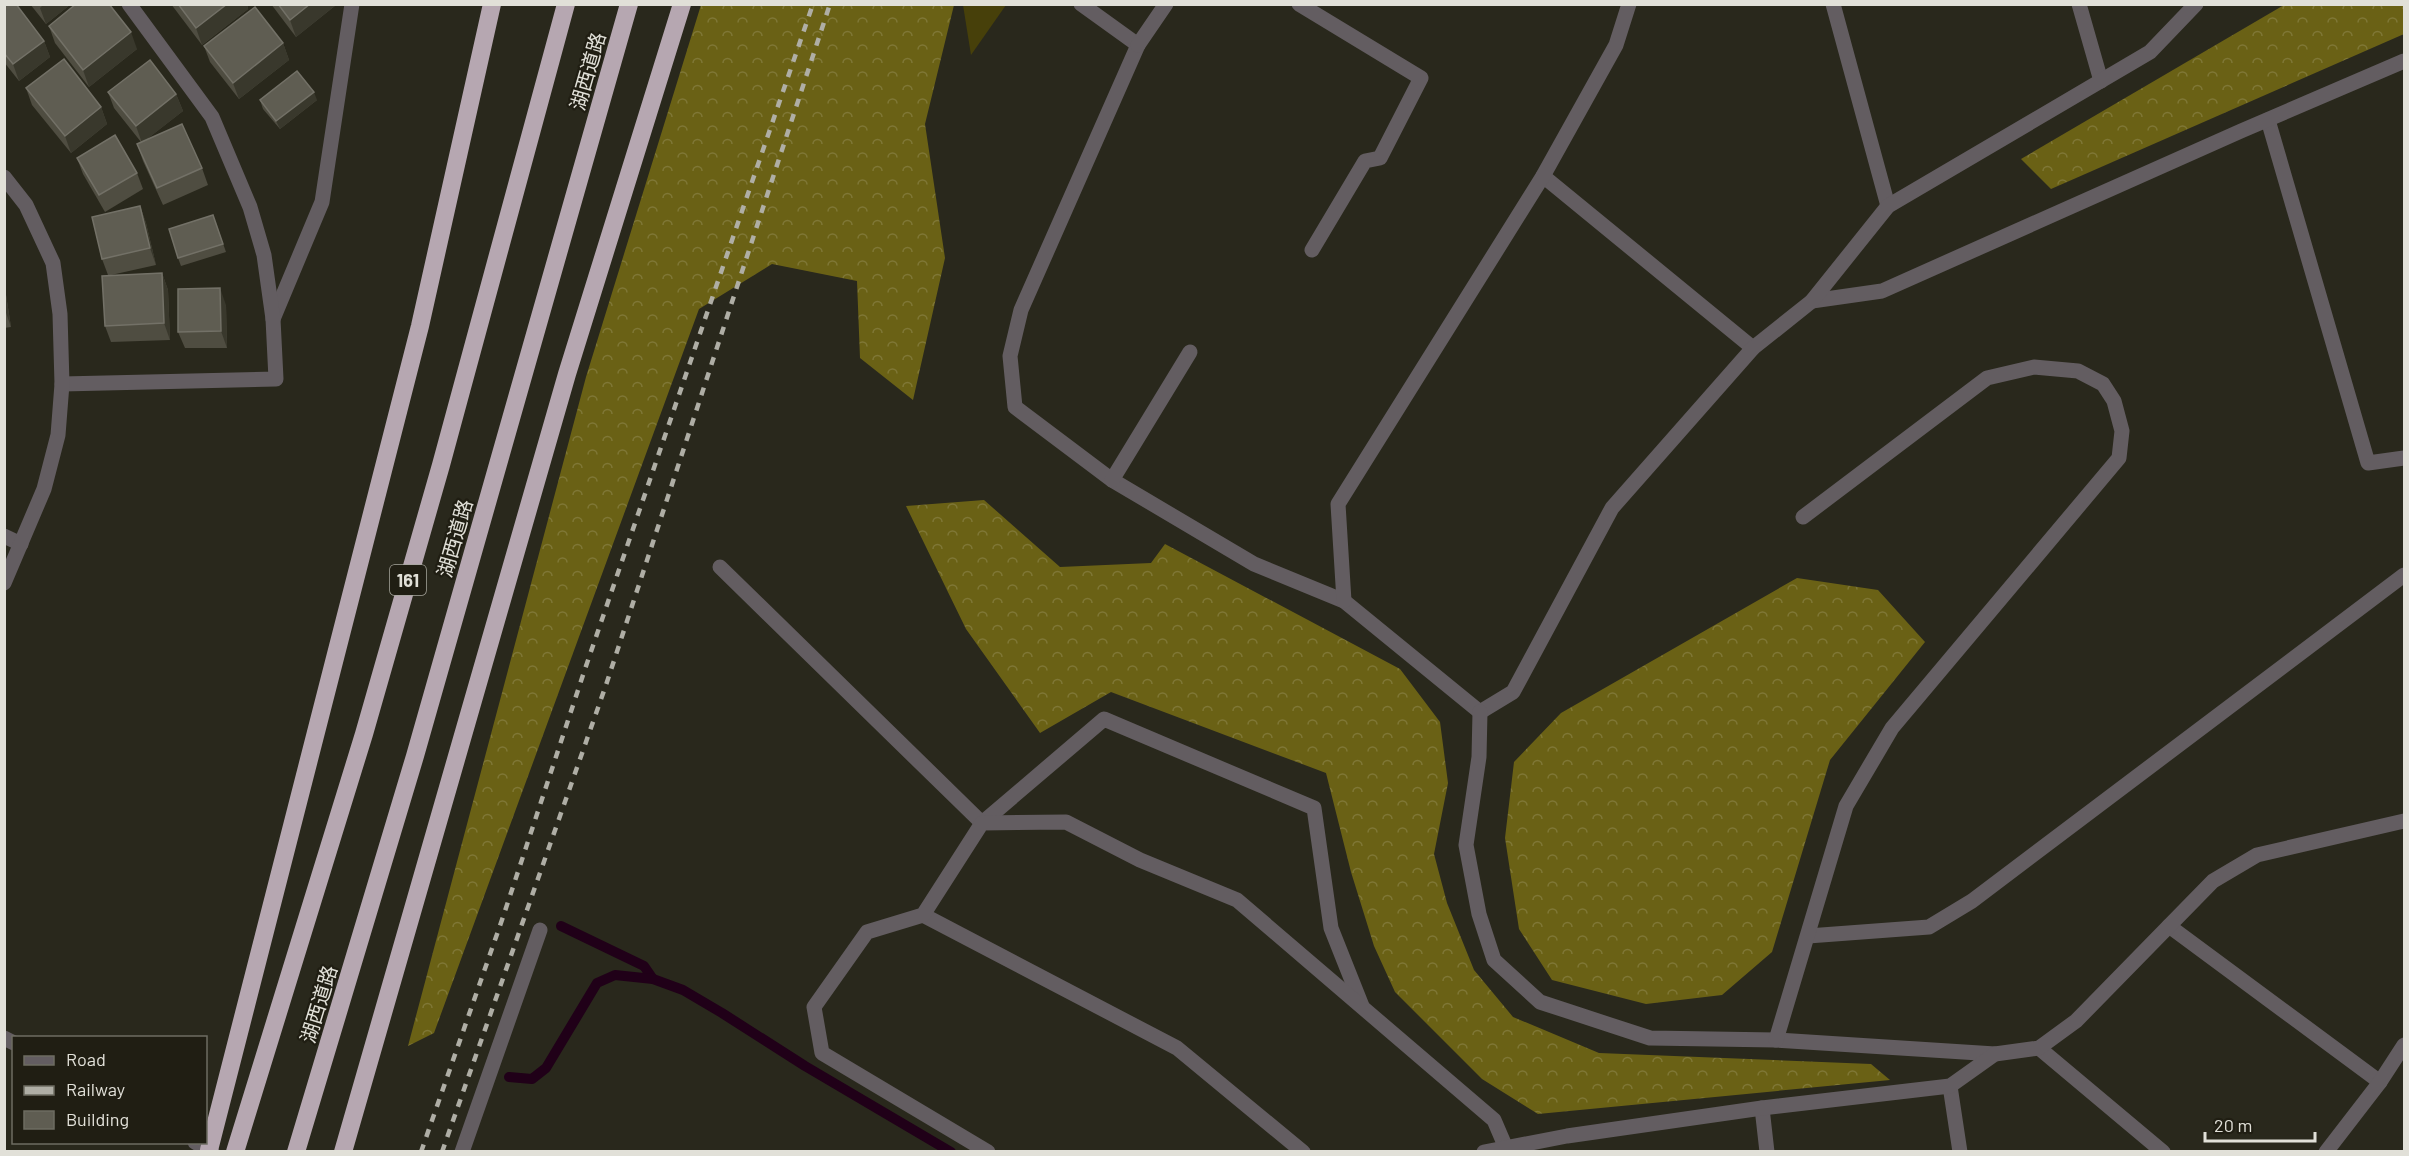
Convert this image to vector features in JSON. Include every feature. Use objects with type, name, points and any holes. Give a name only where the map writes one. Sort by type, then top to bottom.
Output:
[{"type":"highway","points":[[206,1149],[420,326],[492,4]]},
{"type":"highway","name":"湖西道路","points":[[234,1152],[373,701],[441,465],[566,4]]},
{"type":"highway","points":[[343,1152],[567,375],[682,4]]},
{"type":"highway","name":"湖西道路","points":[[296,1152],[415,756],[629,5]]},
{"type":"street","points":[[62,384],[276,379],[273,319],[264,255],[250,207],[212,117],[129,4]]},
{"type":"street","points":[[273,319],[322,202],[352,4]]},
{"type":"street","points":[[1081,4],[1138,45]]},
{"type":"street","points":[[1166,4],[1138,45],[1021,310],[1010,356],[1015,407],[1112,480],[1254,564],[1344,601],[1480,712]]},
{"type":"street","points":[[1299,4],[1421,78],[1380,158],[1365,161],[1312,250]]},
{"type":"street","points":[[1344,601],[1338,504],[1543,176],[1616,45],[1629,4]]},
{"type":"street","points":[[1833,4],[1888,206]]},
{"type":"street","points":[[2079,4],[2101,81]]},
{"type":"street","points":[[1480,712],[1513,692],[1612,508],[1753,348],[1812,301],[1888,206],[2150,52],[2196,4]]},
{"type":"street","points":[[1812,301],[1882,291],[2404,61]]},
{"type":"street","points":[[2268,120],[2368,463],[2404,458]]},
{"type":"street","points":[[1543,176],[1753,348]]},
{"type":"street","points":[[4,177],[26,205],[53,262],[60,314],[62,384],[58,435],[44,489],[4,583]]},
{"type":"street","points":[[1112,480],[1190,352]]},
{"type":"street","points":[[1776,1040],[1846,806],[1892,728],[2119,458],[2122,431],[2114,401],[2103,384],[2078,371],[2034,367],[1987,378],[1803,517]]},
{"type":"street","points":[[4,536],[21,544]]},
{"type":"street","points":[[720,567],[982,823],[1066,822],[1140,860],[1237,900],[1494,1120],[1506,1148]]},
{"type":"street","points":[[1808,936],[1929,927],[1972,901],[2404,575]]},
{"type":"street","points":[[1480,712],[1479,757],[1466,844],[1479,914],[1494,960],[1540,1002],[1650,1038],[1776,1040],[1995,1054],[2039,1048],[2076,1021],[2213,881],[2257,855],[2404,821]]},
{"type":"street","points":[[988,1152],[822,1053],[814,1007],[867,932],[923,915],[982,823],[1104,719],[1314,808],[1331,928],[1362,1007]]},
{"type":"street","points":[[923,915],[1177,1048],[1303,1152]]},
{"type":"street","points":[[2169,926],[2380,1082]]},
{"type":"street","points":[[462,1152],[540,930]]},
{"type":"street","points":[[2326,1152],[2380,1082],[2404,1045]]},
{"type":"street","points":[[2039,1048],[2163,1152]]},
{"type":"street","points":[[1484,1152],[1567,1136],[1762,1108],[1950,1086],[1995,1054]]},
{"type":"street","points":[[1950,1086],[1960,1152]]},
{"type":"street","points":[[1762,1108],[1767,1152]]},
{"type":"street","points":[[1567,1136],[1569,1152]]},
{"type":"green space","points":[[701,5],[954,5],[925,124],[945,258],[913,400],[860,358],[857,281],[772,264],[699,309],[434,1033],[408,1046],[586,377]]},
{"type":"green space","points":[[2284,5],[2404,5],[2404,34],[2051,189],[2021,159]]},
{"type":"green space","points":[[984,500],[1060,567],[1151,563],[1165,544],[1400,669],[1440,722],[1448,783],[1434,854],[1447,903],[1474,970],[1513,1017],[1599,1053],[1871,1064],[1890,1080],[1538,1114],[1482,1079],[1395,992],[1374,946],[1351,872],[1326,773],[1111,692],[1040,733],[966,629],[906,506]]},
{"type":"green space","points":[[1797,578],[1878,590],[1925,642],[1830,760],[1772,952],[1722,995],[1646,1004],[1552,980],[1519,929],[1505,838],[1514,762],[1561,713]]},
{"type":"shaded area","points":[[963,5],[1006,5],[971,55]]},
{"type":"building","points":[[4,4],[16,4],[44,41],[13,64],[4,53]]},
{"type":"building","points":[[76,4],[109,4],[131,32],[83,70],[49,26]]},
{"type":"building","points":[[178,4],[227,4],[196,28]]},
{"type":"building","points":[[278,4],[310,4],[290,20]]},
{"type":"building","points":[[255,7],[283,43],[233,83],[204,46]]},
{"type":"building","points":[[64,59],[101,107],[65,136],[26,88]]},
{"type":"building","points":[[150,60],[176,94],[136,126],[108,92]]},
{"type":"building","points":[[297,71],[314,92],[276,121],[260,100]]},
{"type":"building","points":[[182,124],[202,168],[157,188],[137,144]]},
{"type":"building","points":[[115,135],[137,173],[99,195],[77,158]]},
{"type":"building","points":[[140,206],[150,248],[102,259],[92,217]]},
{"type":"building","points":[[213,215],[223,244],[178,258],[169,229]]},
{"type":"building","points":[[162,273],[164,323],[105,326],[102,276]]},
{"type":"building","points":[[220,288],[221,331],[178,332],[178,289]]},
{"type":"waterway","points":[[561,926],[644,966],[653,979]]},
{"type":"waterway","points":[[509,1077],[532,1079],[546,1068],[597,983],[615,975],[653,979],[683,990],[805,1066],[951,1152]]},
{"type":"railway","points":[[421,1152],[813,4]]},
{"type":"railway","points":[[442,1152],[606,685],[830,4]]}]
